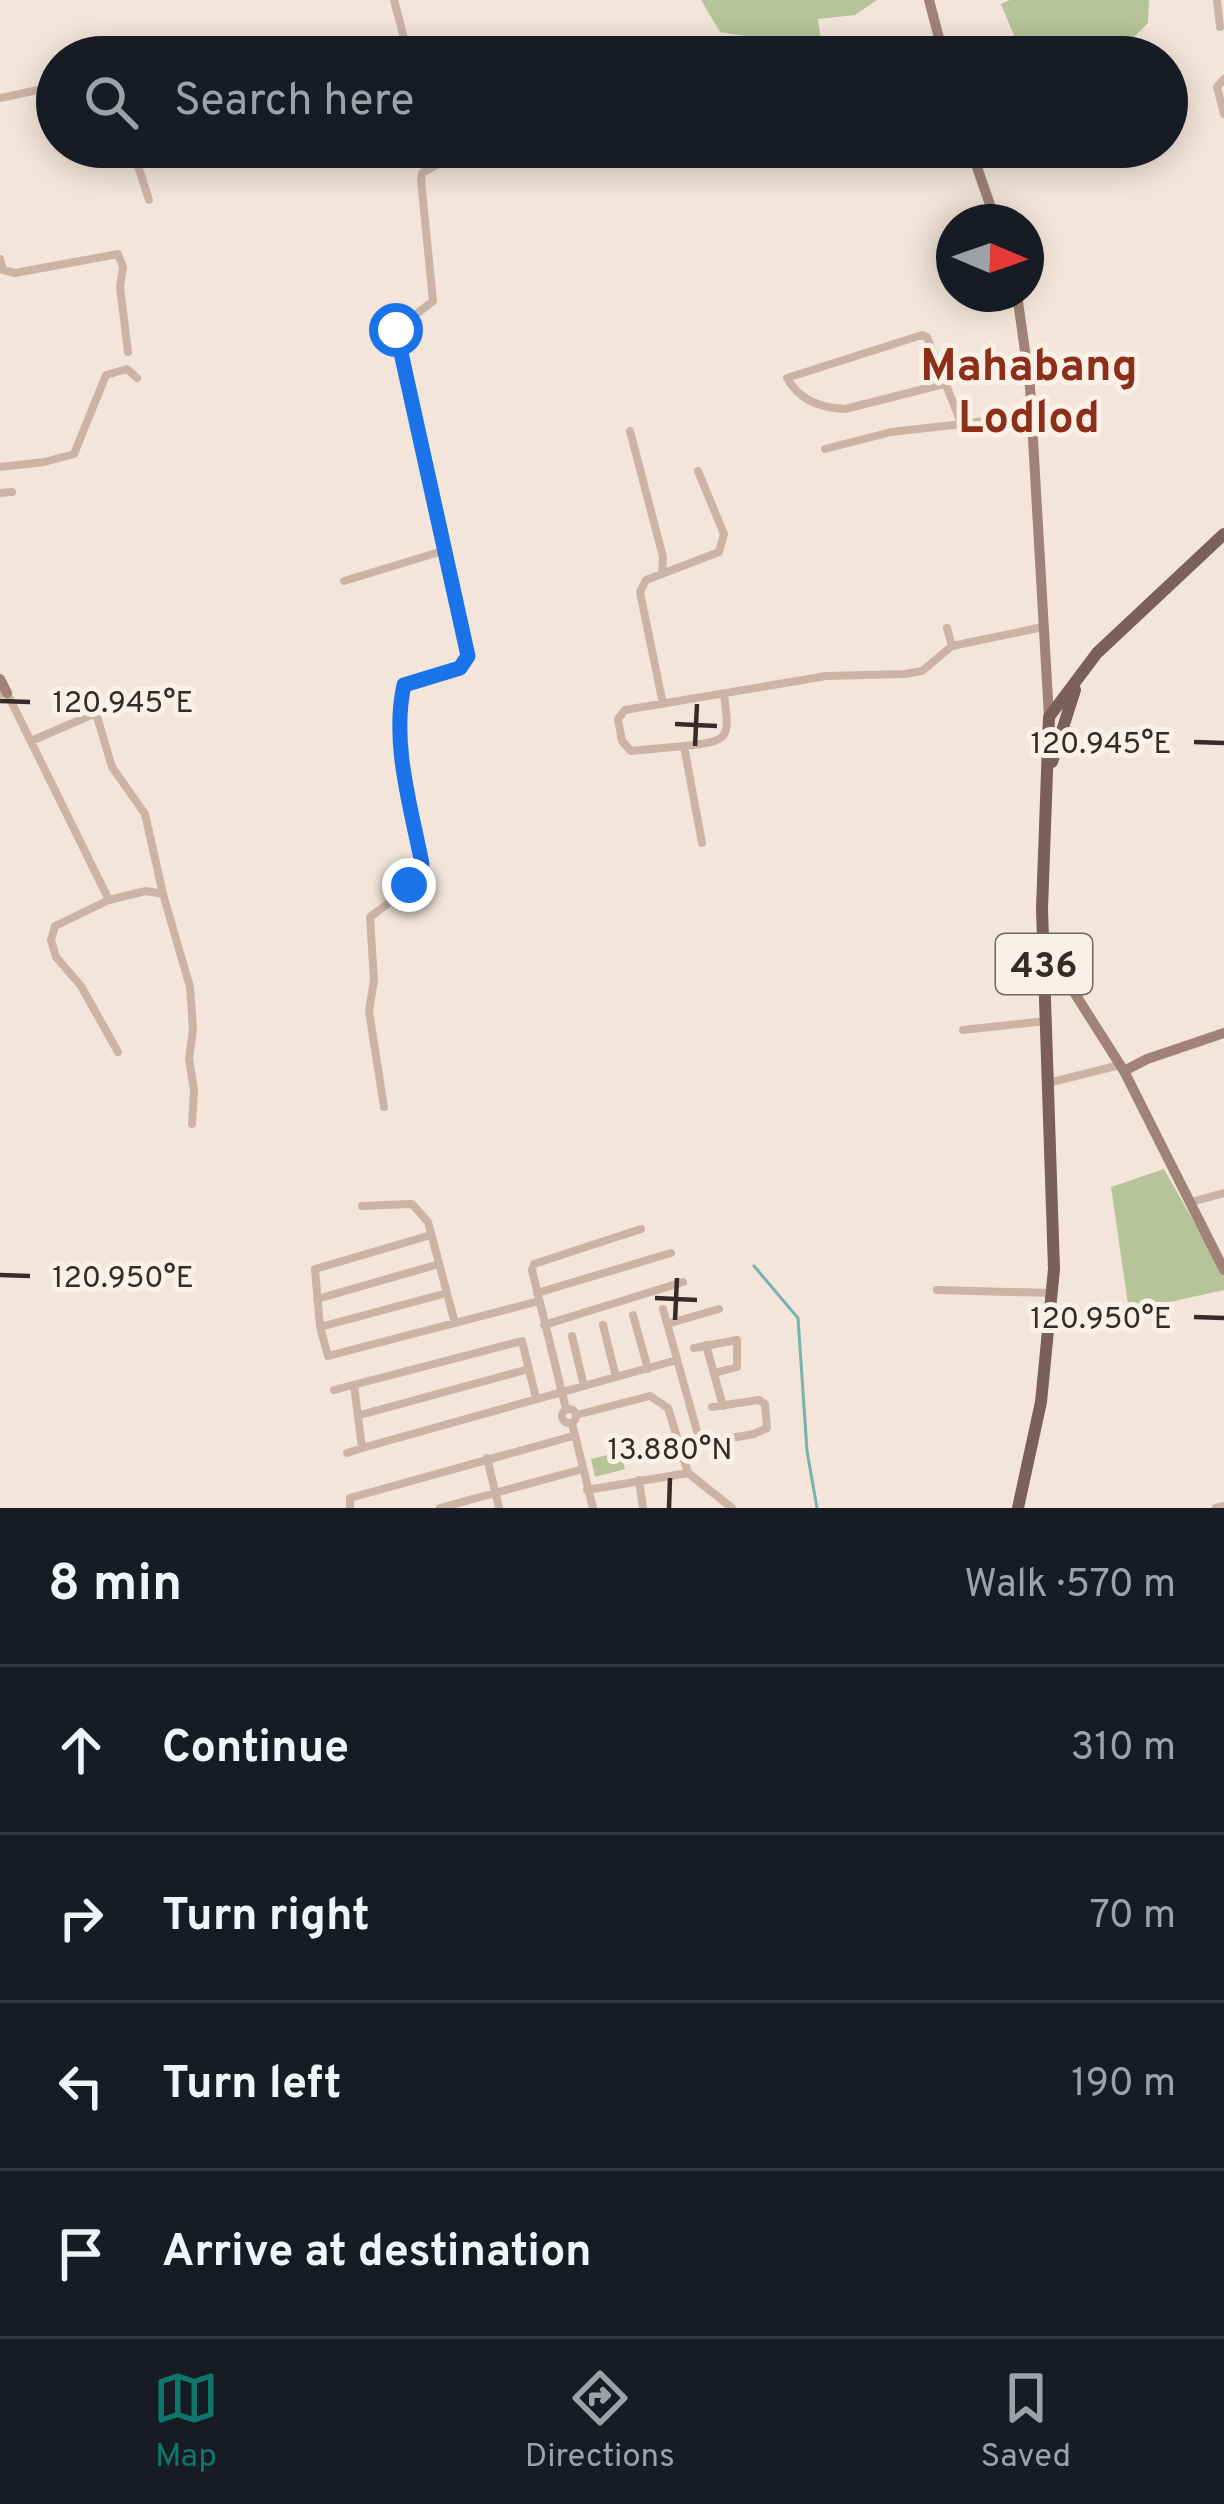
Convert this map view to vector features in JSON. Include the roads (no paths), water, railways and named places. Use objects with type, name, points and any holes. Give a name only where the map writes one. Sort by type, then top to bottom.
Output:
[{"type":"main road","points":[[929,0],[938,36]]},
{"type":"main road","points":[[977,168],[990,204]]},
{"type":"main road","name":"436","points":[[1018,1508],[1041,1402],[1052,1292],[1043,961],[1048,678],[1032,413],[1019,312]]},
{"type":"main road","points":[[1049,717],[1097,653],[1224,534]]},
{"type":"main road","points":[[1048,678],[1061,685],[1077,683]]},
{"type":"main road","points":[[0,679],[3,694]]},
{"type":"main road","points":[[1047,777],[1077,683]]},
{"type":"main road","points":[[1043,961],[1058,968],[1122,1068],[1188,1203],[1218,1246],[1224,1270]]},
{"type":"main road","points":[[1122,1068],[1224,1033]]},
{"type":"street","points":[[394,0],[403,36]]},
{"type":"street","points":[[1217,0],[1220,27]]},
{"type":"street","points":[[1224,79],[1217,87],[1224,114]]},
{"type":"street","points":[[0,98],[36,90]]},
{"type":"street","points":[[138,168],[148,200]]},
{"type":"street","points":[[384,1107],[370,1026],[374,980],[370,917],[398,896],[422,864],[404,765],[400,704],[404,685],[460,668],[468,656],[396,330],[433,301],[421,180],[422,173],[431,168]]},
{"type":"street","points":[[0,259],[3,270],[15,273],[118,254],[123,267],[120,287],[128,352]]},
{"type":"street","points":[[944,384],[845,409],[806,400],[788,378],[922,335],[927,337],[956,416],[971,423]]},
{"type":"street","points":[[0,466],[74,454],[106,375],[127,369],[137,378]]},
{"type":"street","points":[[825,449],[892,432],[1032,413]]},
{"type":"street","points":[[630,431],[663,557],[662,574]]},
{"type":"street","points":[[662,704],[640,592],[646,580],[719,552],[723,544],[724,534],[698,471]]},
{"type":"street","points":[[0,493],[12,492]]},
{"type":"street","points":[[344,581],[446,550]]},
{"type":"street","points":[[724,694],[729,729],[716,742],[632,751],[622,741],[618,718],[625,710],[826,676],[862,678],[922,671],[952,646],[1045,627]]},
{"type":"street","points":[[947,628],[952,646]]},
{"type":"street","points":[[3,694],[110,900]]},
{"type":"street","points":[[31,741],[96,713],[112,766],[145,814],[190,987],[192,1124]]},
{"type":"street","points":[[685,746],[702,843]]},
{"type":"street","points":[[118,1052],[81,986],[56,957],[51,940],[55,926],[110,900],[146,891],[163,894]]},
{"type":"street","points":[[963,1030],[1047,1021]]},
{"type":"street","points":[[1048,1083],[1122,1068]]},
{"type":"street","points":[[1188,1203],[1224,1193]]},
{"type":"street","points":[[362,1206],[412,1204],[428,1222],[455,1323]]},
{"type":"street","points":[[590,1507],[573,1436],[574,1419],[560,1393],[532,1270],[538,1260],[641,1228]]},
{"type":"street","points":[[431,1234],[319,1266],[314,1272],[320,1327],[331,1357],[455,1323],[671,1253]]},
{"type":"street","points":[[316,1299],[439,1264]]},
{"type":"street","points":[[544,1325],[683,1282]]},
{"type":"street","points":[[937,1289],[1052,1292]]},
{"type":"street","points":[[320,1327],[447,1294]]},
{"type":"street","points":[[663,1309],[700,1442]]},
{"type":"street","points":[[667,1324],[719,1309]]},
{"type":"street","points":[[633,1315],[648,1369]]},
{"type":"street","points":[[603,1325],[616,1377]]},
{"type":"street","points":[[572,1336],[584,1386]]},
{"type":"street","points":[[694,1348],[731,1339],[739,1344],[737,1367],[714,1373]]},
{"type":"street","points":[[334,1390],[522,1341],[536,1398]]},
{"type":"street","points":[[680,1447],[767,1428],[763,1401],[718,1406],[706,1345]]},
{"type":"street","points":[[347,1454],[677,1360]]},
{"type":"street","points":[[360,1415],[529,1369]]},
{"type":"street","points":[[354,1385],[362,1448]]},
{"type":"street","points":[[574,1419],[650,1396],[668,1408],[688,1473],[732,1508]]},
{"type":"street","points":[[350,1508],[350,1498],[573,1436]]},
{"type":"street","points":[[487,1458],[500,1508]]},
{"type":"street","points":[[440,1508],[583,1469]]},
{"type":"street","points":[[587,1490],[688,1473]]},
{"type":"street","points":[[639,1480],[643,1508]]},
{"type":"waterway","points":[[754,1266],[798,1318],[807,1451],[817,1508]]},
{"type":"district","name":"Mahabang Lodlod","points":[[1029,390]]}]
